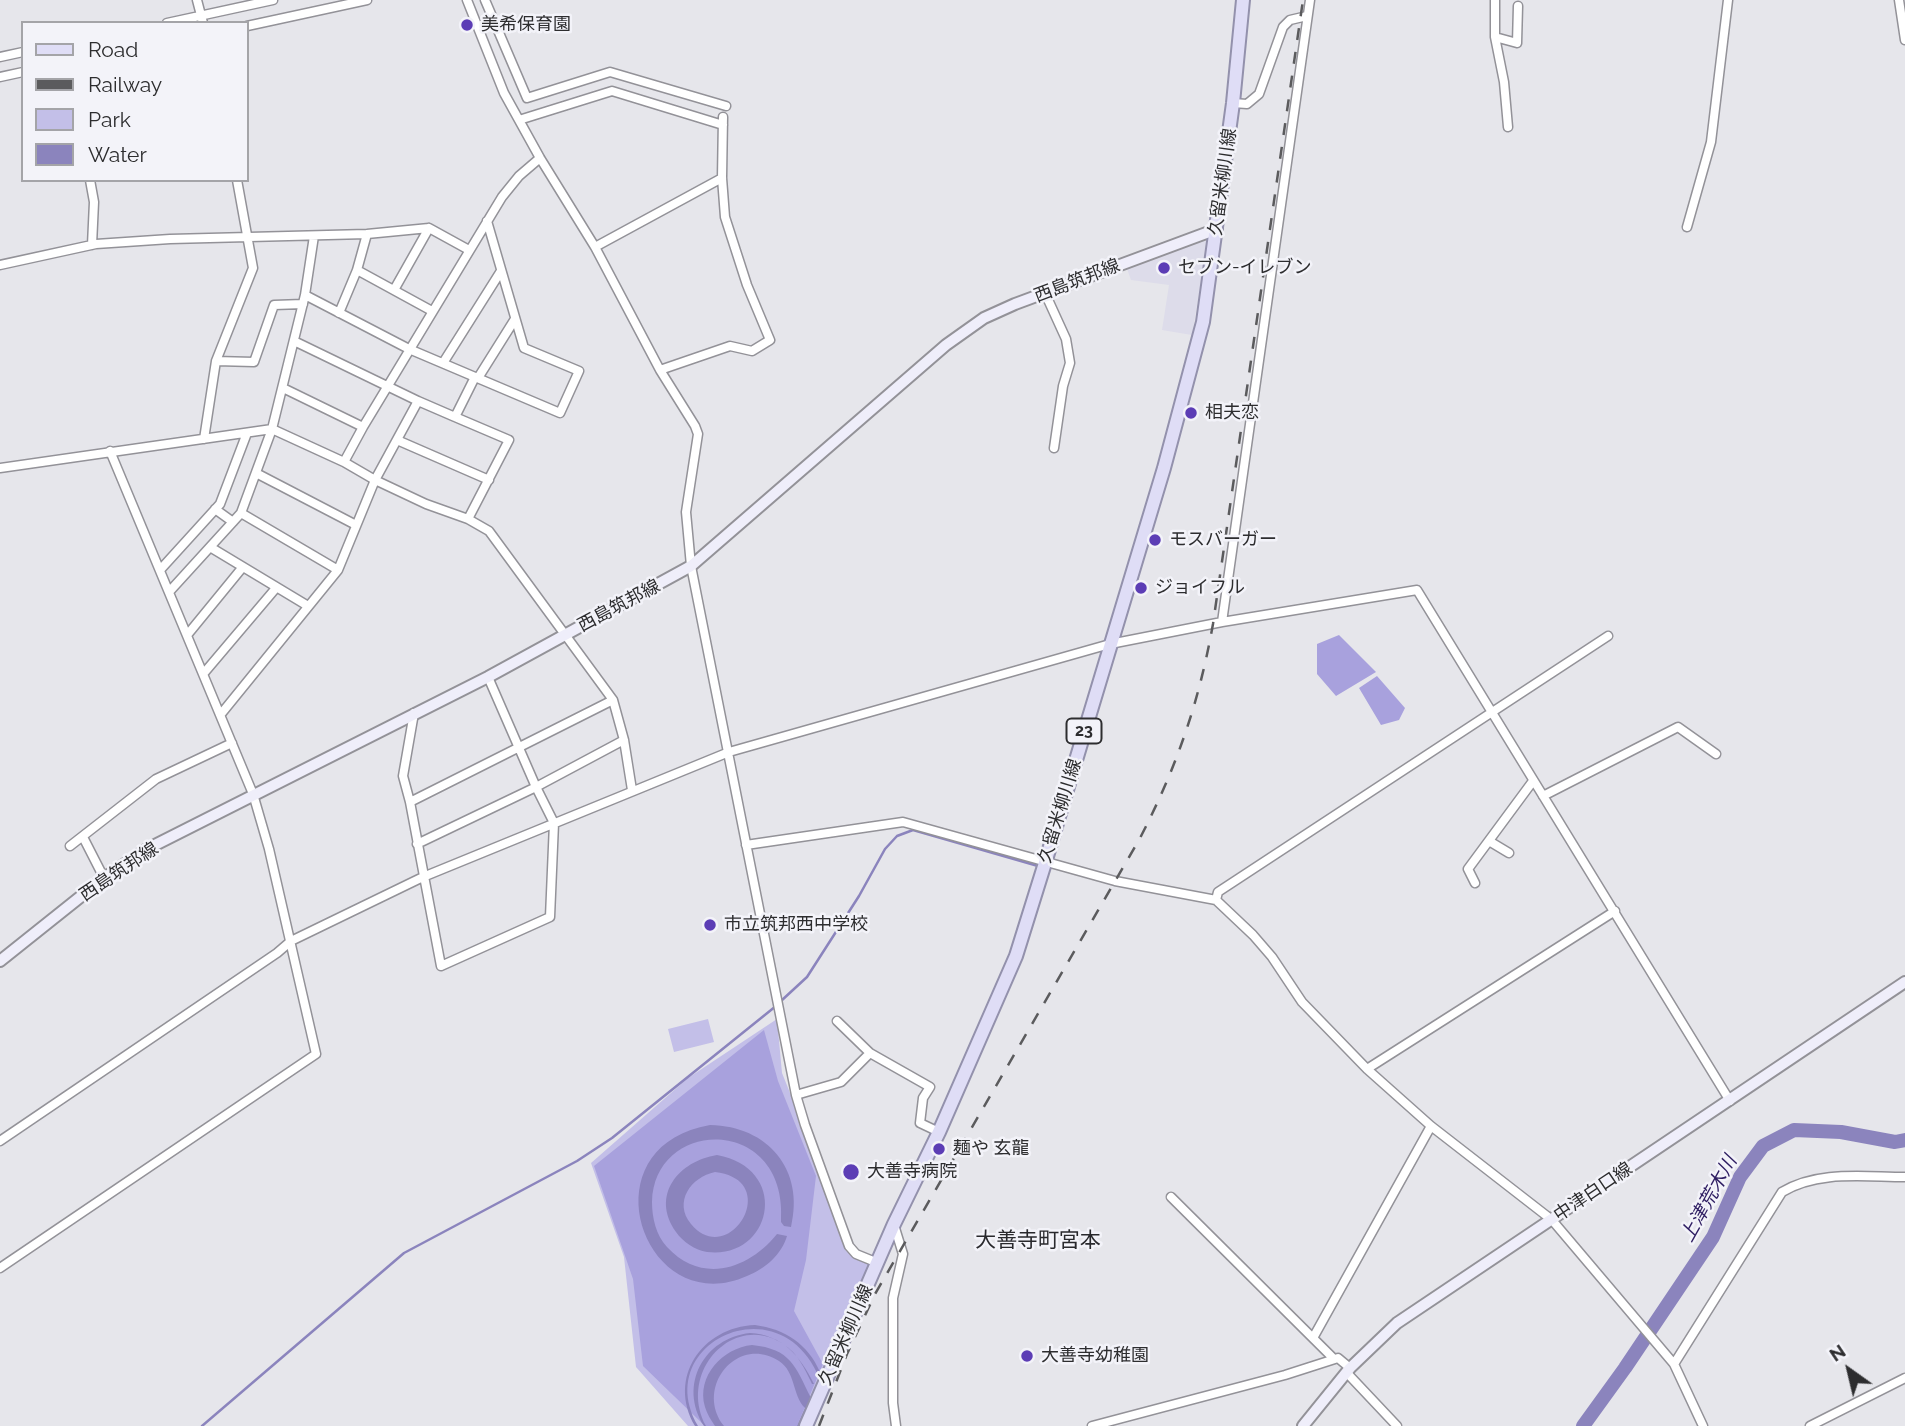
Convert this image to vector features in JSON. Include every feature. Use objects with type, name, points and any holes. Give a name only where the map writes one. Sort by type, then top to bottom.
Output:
[{"type":"main road","name":"久留米柳川線","points":[[806,1426],[1016,956],[1045,863],[1164,468],[1203,322],[1233,103],[1243,0]]},
{"type":"main road","name":"西島筑邦線","points":[[0,961],[104,878],[148,849],[488,677],[691,566],[948,343],[984,318],[1217,229]]},
{"type":"main road","name":"中津白口線","points":[[1303,1426],[1348,1370],[1397,1324],[1905,982]]},
{"type":"street","points":[[197,0],[202,19]]},
{"type":"street","points":[[184,21],[273,0]]},
{"type":"street","points":[[248,26],[367,0]]},
{"type":"street","points":[[467,0],[504,93],[540,159],[595,247],[698,435],[686,512],[691,566],[796,1095],[849,1245],[856,1254],[878,1263]]},
{"type":"street","points":[[485,0],[527,98],[610,72],[726,106]]},
{"type":"street","points":[[1222,622],[1310,0]]},
{"type":"street","points":[[1495,0],[1495,37],[1504,82],[1508,127]]},
{"type":"street","points":[[1687,227],[1711,142],[1728,0]]},
{"type":"street","points":[[1899,0],[1905,40]]},
{"type":"street","points":[[1495,37],[1517,43],[1518,6]]},
{"type":"street","points":[[1233,103],[1248,104],[1259,94],[1283,27],[1290,20],[1307,16]]},
{"type":"street","points":[[0,57],[21,52]]},
{"type":"street","points":[[0,77],[21,72]]},
{"type":"street","points":[[519,120],[612,91],[723,121],[722,177],[725,217],[747,285],[770,340],[752,351],[730,346],[660,370]]},
{"type":"street","points":[[344,462],[487,221],[519,176],[540,159]]},
{"type":"street","points":[[595,247],[722,177]]},
{"type":"street","points":[[90,182],[94,202],[92,244]]},
{"type":"street","points":[[204,439],[216,361],[253,268],[237,182]]},
{"type":"street","points":[[216,361],[254,362],[274,304],[304,300],[339,313],[409,349],[560,413],[579,371],[524,348],[487,221]]},
{"type":"street","points":[[0,265],[92,244],[170,239],[367,234],[429,228],[469,250]]},
{"type":"street","points":[[394,290],[429,228]]},
{"type":"street","points":[[339,313],[357,270],[367,234]]},
{"type":"street","points":[[169,592],[241,513],[272,429],[283,388],[304,300],[314,236]]},
{"type":"street","points":[[357,270],[432,311]]},
{"type":"street","points":[[443,363],[501,271]]},
{"type":"street","points":[[1045,293],[1066,339],[1070,363],[1063,386],[1054,448]]},
{"type":"street","points":[[455,417],[477,377],[515,319]]},
{"type":"street","points":[[294,341],[418,401],[509,440],[468,519]]},
{"type":"street","points":[[283,388],[363,427]]},
{"type":"street","points":[[221,713],[338,570],[375,480],[418,401]]},
{"type":"street","points":[[0,468],[272,429],[426,504],[468,519],[489,531],[613,700],[624,740],[632,790]]},
{"type":"street","points":[[160,570],[220,504],[247,433]]},
{"type":"street","points":[[397,440],[489,480]]},
{"type":"street","points":[[0,1268],[316,1054],[269,849],[253,794],[110,451]]},
{"type":"street","points":[[256,472],[356,525]]},
{"type":"street","points":[[215,509],[233,522]]},
{"type":"street","points":[[241,513],[338,570]]},
{"type":"street","points":[[210,547],[308,607]]},
{"type":"street","points":[[188,634],[242,568]]},
{"type":"street","points":[[204,673],[276,588]]},
{"type":"street","points":[[0,1141],[265,961],[290,941],[423,877],[729,752],[1110,644],[1222,622],[1417,590],[1730,1101]]},
{"type":"street","points":[[1216,900],[1218,892],[1608,636]]},
{"type":"street","points":[[414,713],[402,776],[410,802],[441,966],[550,917],[554,823],[488,677]]},
{"type":"street","points":[[410,802],[613,700]]},
{"type":"street","points":[[1543,796],[1678,727],[1716,754]]},
{"type":"street","points":[[417,844],[536,787],[624,740]]},
{"type":"street","points":[[70,846],[156,779],[232,743]]},
{"type":"street","points":[[1475,883],[1468,869],[1533,780]]},
{"type":"street","points":[[746,845],[903,822],[1115,881],[1216,900],[1272,957],[1302,1003],[1367,1069],[1431,1126],[1552,1220],[1674,1364],[1703,1426]]},
{"type":"street","points":[[83,837],[104,878]]},
{"type":"street","points":[[1489,841],[1509,853]]},
{"type":"street","points":[[1367,1069],[1615,911]]},
{"type":"street","points":[[837,1021],[870,1054],[930,1087],[923,1098],[920,1123],[939,1132]]},
{"type":"street","points":[[796,1095],[841,1082],[870,1054]]},
{"type":"street","points":[[1312,1338],[1431,1126]]},
{"type":"street","points":[[1674,1364],[1782,1192],[1797,1182],[1815,1178],[1905,1177]]},
{"type":"street","points":[[1171,1196],[1334,1360]]},
{"type":"street","points":[[894,1224],[903,1254],[893,1298],[893,1403],[896,1426]]},
{"type":"street","points":[[1092,1426],[1338,1358],[1396,1426]]},
{"type":"street","points":[[1810,1426],[1905,1378]]},
{"type":"shaded area","points":[[1206,236],[1208,240],[1192,335],[1162,330],[1169,285],[1131,280],[1126,266]]},
{"type":"shaded area","points":[[1339,635],[1376,672],[1336,696],[1317,674],[1317,644]]},
{"type":"shaded area","points":[[1377,676],[1405,708],[1399,720],[1381,725],[1359,688]]},
{"type":"shaded area","points":[[764,1030],[778,1081],[816,1176],[806,1260],[794,1311],[823,1364],[797,1426],[705,1426],[643,1366],[633,1279],[594,1166]]},
{"type":"green space","points":[[708,1019],[714,1042],[674,1052],[668,1029]]},
{"type":"green space","points":[[777,1019],[782,1073],[855,1255],[872,1266],[801,1426],[688,1426],[636,1367],[624,1257],[591,1163],[688,1078]]},
{"type":"water","points":[[710,1125],[731,1127],[749,1133],[778,1155],[787,1170],[794,1206],[791,1227],[784,1226],[781,1222],[778,1187],[764,1162],[744,1146],[720,1140],[696,1142],[674,1154],[658,1174],[652,1208],[660,1237],[681,1259],[695,1266],[725,1268],[753,1256],[777,1234],[787,1236],[777,1255],[760,1269],[747,1276],[711,1284],[680,1275],[657,1254],[642,1226],[639,1195],[648,1164],[671,1140]]},
{"type":"water","points":[[717,1155],[741,1164],[756,1177],[764,1194],[764,1212],[759,1229],[747,1242],[729,1251],[707,1252],[694,1247],[679,1236],[669,1218],[666,1205],[672,1182],[680,1172],[703,1159]],"holes":[[[715,1172],[735,1178],[746,1190],[748,1204],[743,1218],[733,1230],[720,1236],[706,1235],[691,1224],[686,1216],[684,1199],[687,1192],[699,1179]]]},
{"type":"water","points":[[755,1325],[786,1334],[809,1353],[820,1372],[817,1373],[798,1346],[774,1332],[748,1329],[724,1336],[704,1350],[691,1371],[688,1397],[698,1426],[695,1426],[687,1408],[685,1390],[688,1373],[695,1358],[705,1345],[719,1335],[736,1328]]},
{"type":"water","points":[[750,1333],[772,1338],[791,1351],[773,1339],[754,1335],[735,1339],[719,1349],[706,1364],[699,1383],[699,1404],[704,1426],[694,1395],[700,1366],[708,1354],[720,1344]]},
{"type":"water","points":[[752,1345],[775,1350],[796,1368],[811,1398],[799,1426],[805,1408],[788,1371],[779,1361],[763,1354],[748,1354],[725,1369],[717,1382],[714,1396],[716,1411],[724,1426],[715,1426],[709,1417],[703,1396],[708,1375],[722,1358],[741,1347]]},
{"type":"waterway","points":[[781,1001],[807,977],[859,896],[885,849],[897,836],[913,830],[1038,866]]},
{"type":"waterway","points":[[202,1426],[404,1253],[577,1161],[612,1138],[776,1006]]},
{"type":"waterway","name":"上津荒木川","points":[[1583,1426],[1713,1237],[1740,1177],[1763,1146],[1794,1130],[1841,1132],[1895,1142],[1905,1140]]},
{"type":"railway","points":[[819,1426],[847,1354],[875,1294],[1139,840],[1185,735],[1201,681],[1213,624],[1303,0]]},
{"type":"place","name":"美希保育園","points":[[467,25]]},
{"type":"place","name":"セブン-イレブン","points":[[1164,268]]},
{"type":"place","name":"相夫恋","points":[[1191,413]]},
{"type":"place","name":"モスバーガー","points":[[1155,540]]},
{"type":"place","name":"ジョイフル","points":[[1141,588]]},
{"type":"place","name":"市立筑邦西中学校","points":[[710,925]]},
{"type":"place","name":"麺や 玄龍","points":[[939,1149]]},
{"type":"place","name":"大善寺病院","points":[[851,1172]]},
{"type":"place","name":"大善寺幼稚園","points":[[1027,1356]]},
{"type":"district","name":"大善寺町宮本","points":[[1038,1241]]}]
